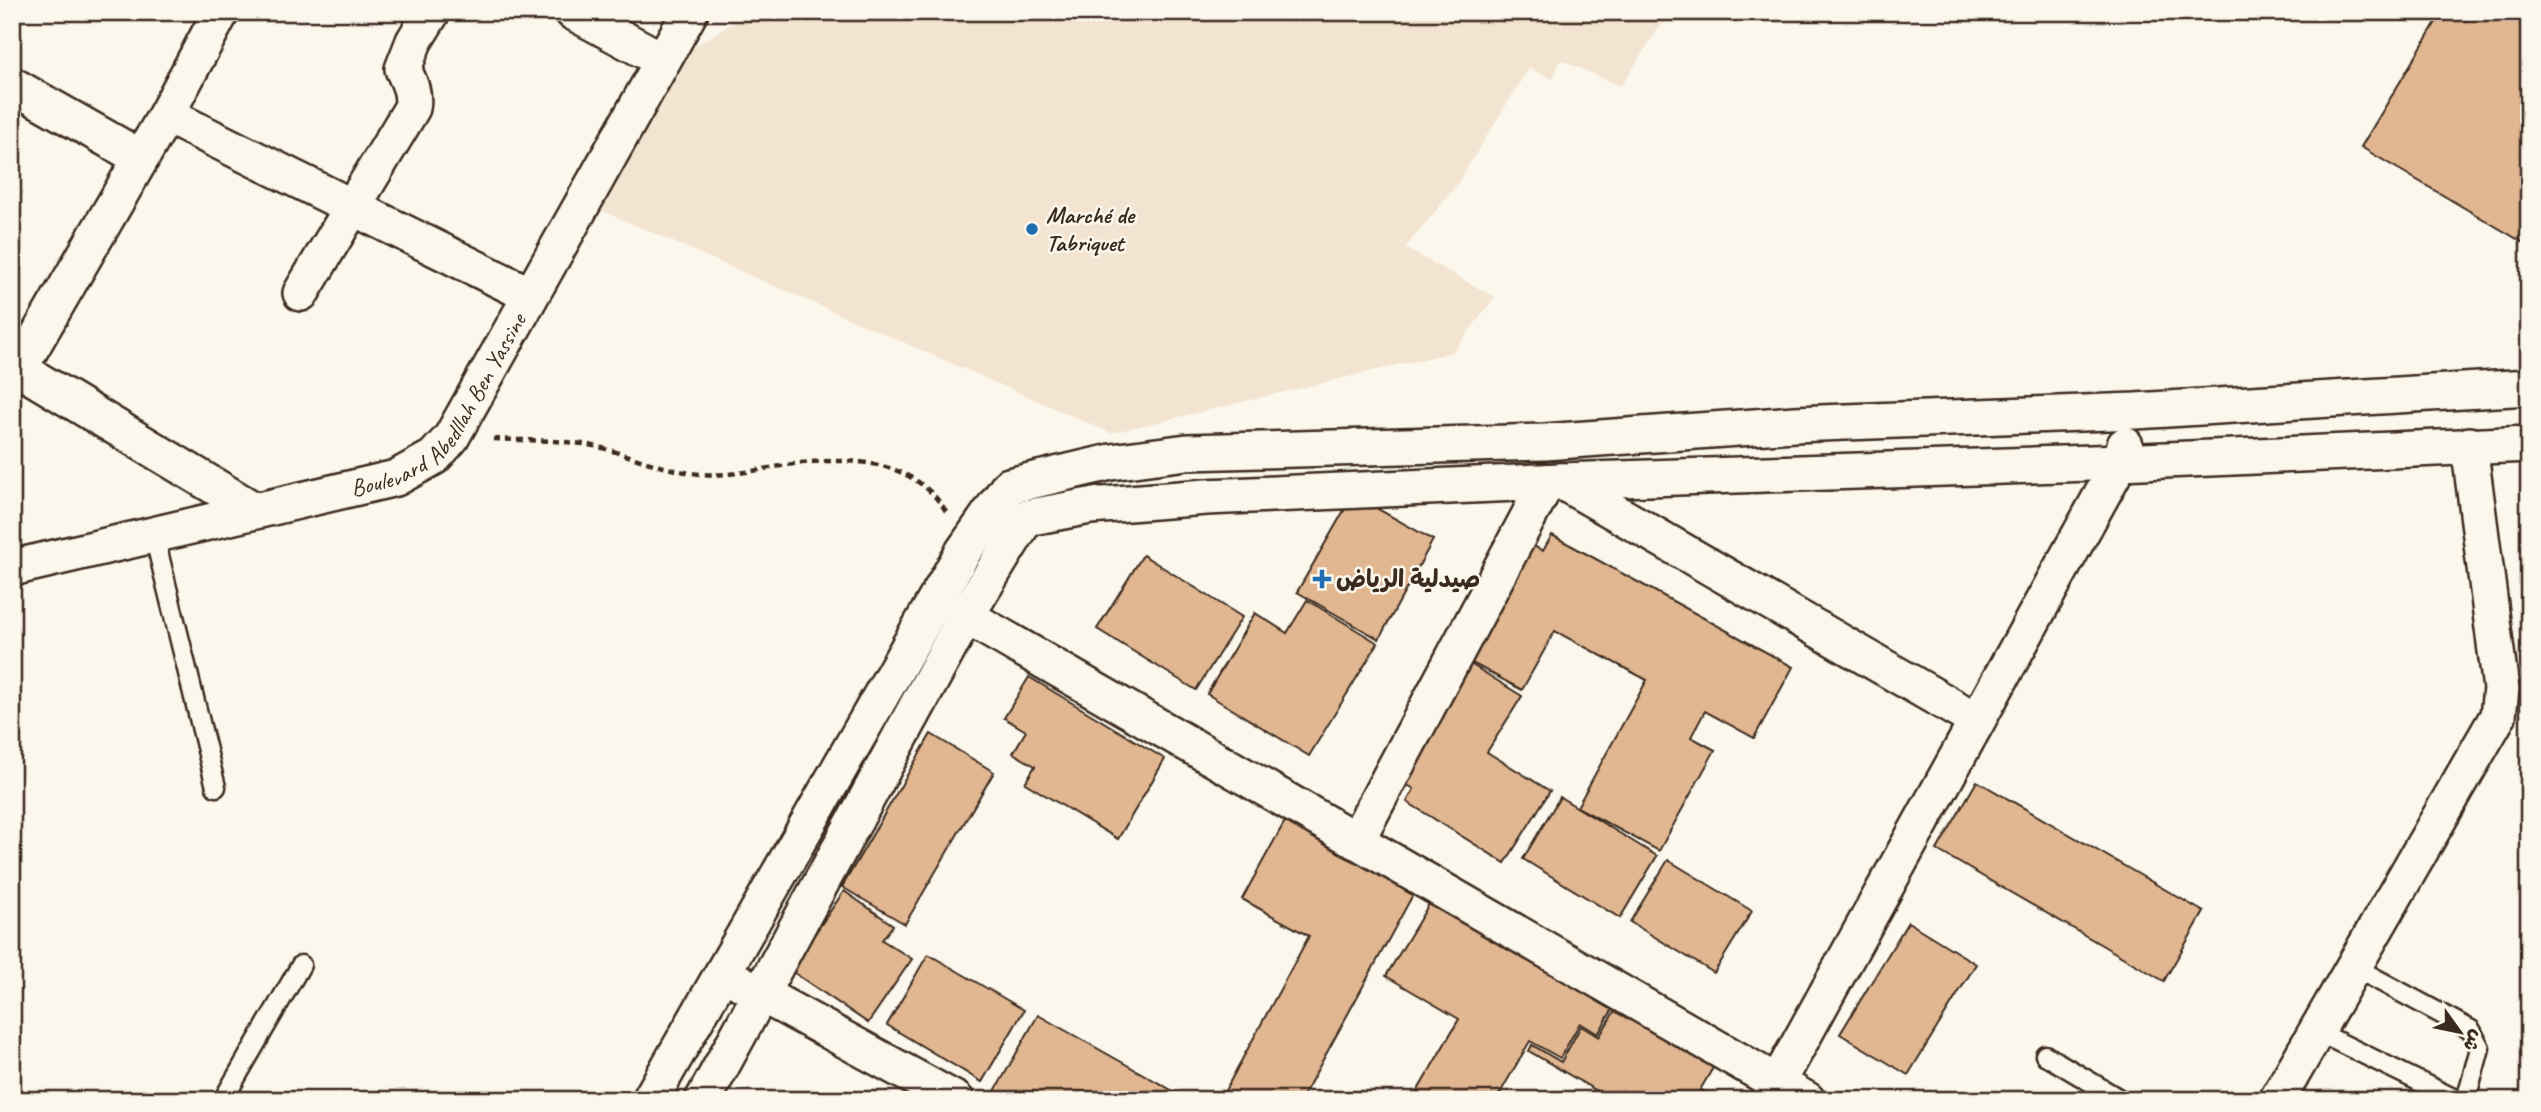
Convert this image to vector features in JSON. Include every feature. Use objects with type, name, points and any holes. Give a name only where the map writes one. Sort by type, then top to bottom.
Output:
[{"type":"street","points":[[221,12],[166,115],[15,367],[254,510]]},
{"type":"street","points":[[301,293],[412,108],[414,97],[403,69],[414,41],[432,12]]},
{"type":"street","points":[[573,12],[662,60]]},
{"type":"street","name":"Boulevard Abedllah Ben Yassine","points":[[12,568],[396,478],[435,457],[451,438],[690,12]]},
{"type":"street","points":[[12,85],[141,158]]},
{"type":"street","points":[[166,115],[530,295]]},
{"type":"street","points":[[650,1100],[963,552],[1010,485],[1111,462],[1187,452],[1544,442],[1794,424],[2135,411],[2529,387]]},
{"type":"street","points":[[1772,1091],[2120,462],[2135,411]]},
{"type":"street","points":[[703,1100],[966,617],[1026,518],[1090,506],[1194,498],[1554,481],[2120,462],[2529,444]]},
{"type":"street","points":[[2277,1100],[2498,716],[2501,689],[2469,445]]},
{"type":"street","points":[[1554,481],[1977,721]]},
{"type":"street","points":[[1356,841],[1554,481]]},
{"type":"street","points":[[1010,485],[1026,518]]},
{"type":"street","points":[[966,617],[1356,841],[1772,1091],[1807,1100]]},
{"type":"street","points":[[723,973],[956,1100]]},
{"type":"lane","points":[[153,536],[216,787]]},
{"type":"lane","points":[[223,1100],[301,965]]},
{"type":"lane","points":[[2354,967],[2471,1030],[2480,1048],[2466,1100]]},
{"type":"lane","points":[[2316,1031],[2457,1100]]},
{"type":"lane","points":[[2045,1055],[2121,1100]]},
{"type":"path","points":[[451,438],[569,443],[621,453],[673,470],[701,474],[726,475],[821,462],[894,468],[927,486],[939,500],[949,516],[963,552]]},
{"type":"shaded area","name":"Marché de Tabriquet","points":[[751,12],[1669,12],[1621,86],[1561,60],[1553,79],[1529,68],[1456,186],[1405,248],[1495,297],[1453,352],[1111,433],[598,209],[677,57]]},
{"type":"building","points":[[2442,12],[2451,12],[2465,20],[2469,12],[2529,12],[2529,246],[2361,147]]},
{"type":"building","points":[[1353,495],[1433,540],[1379,639],[1297,592]]},
{"type":"building","points":[[1552,535],[1793,667],[1754,738],[1705,711],[1691,737],[1715,750],[1659,851],[1577,807],[1647,680],[1555,631],[1522,690],[1459,656],[1522,540],[1543,551]]},
{"type":"building","points":[[1143,555],[1242,617],[1196,690],[1097,629]]},
{"type":"building","points":[[1307,600],[1378,643],[1309,756],[1207,694],[1255,613],[1287,633]]},
{"type":"building","points":[[1464,660],[1522,696],[1487,752],[1550,791],[1505,863],[1407,802],[1414,789],[1393,776]]},
{"type":"building","points":[[1029,677],[1165,759],[1118,839],[1025,783],[1035,766],[1013,753],[1026,731],[1004,718]]},
{"type":"building","points":[[931,734],[994,772],[905,924],[842,887]]},
{"type":"building","points":[[1977,781],[2204,912],[2164,981],[1937,850]]},
{"type":"building","points":[[1560,797],[1657,856],[1620,918],[1523,859]]},
{"type":"building","points":[[1285,821],[1415,891],[1301,1100],[1220,1100],[1309,936],[1242,899]]},
{"type":"building","points":[[1668,860],[1752,911],[1714,973],[1630,922]]},
{"type":"building","points":[[844,891],[893,925],[882,940],[912,959],[868,1023],[790,970]]},
{"type":"building","points":[[1432,899],[1615,1005],[1598,1034],[1580,1023],[1560,1058],[1530,1041],[1496,1100],[1418,1100],[1414,1097],[1459,1019],[1386,976]]},
{"type":"building","points":[[1908,922],[1976,964],[1908,1075],[1840,1034]]},
{"type":"building","points":[[928,954],[1024,1010],[982,1082],[887,1025]]},
{"type":"building","points":[[1620,1002],[1718,1059],[1700,1090],[1706,1093],[1702,1100],[1612,1100],[1529,1051],[1532,1045],[1561,1062],[1581,1026],[1599,1037]]},
{"type":"building","points":[[1038,1015],[1189,1100],[1011,1100],[995,1091]]},
{"type":"place","name":"Marché de Tabriquet","points":[[1032,229]]},
{"type":"place","name":"صيدلية الرياض","points":[[1322,579]]}]
